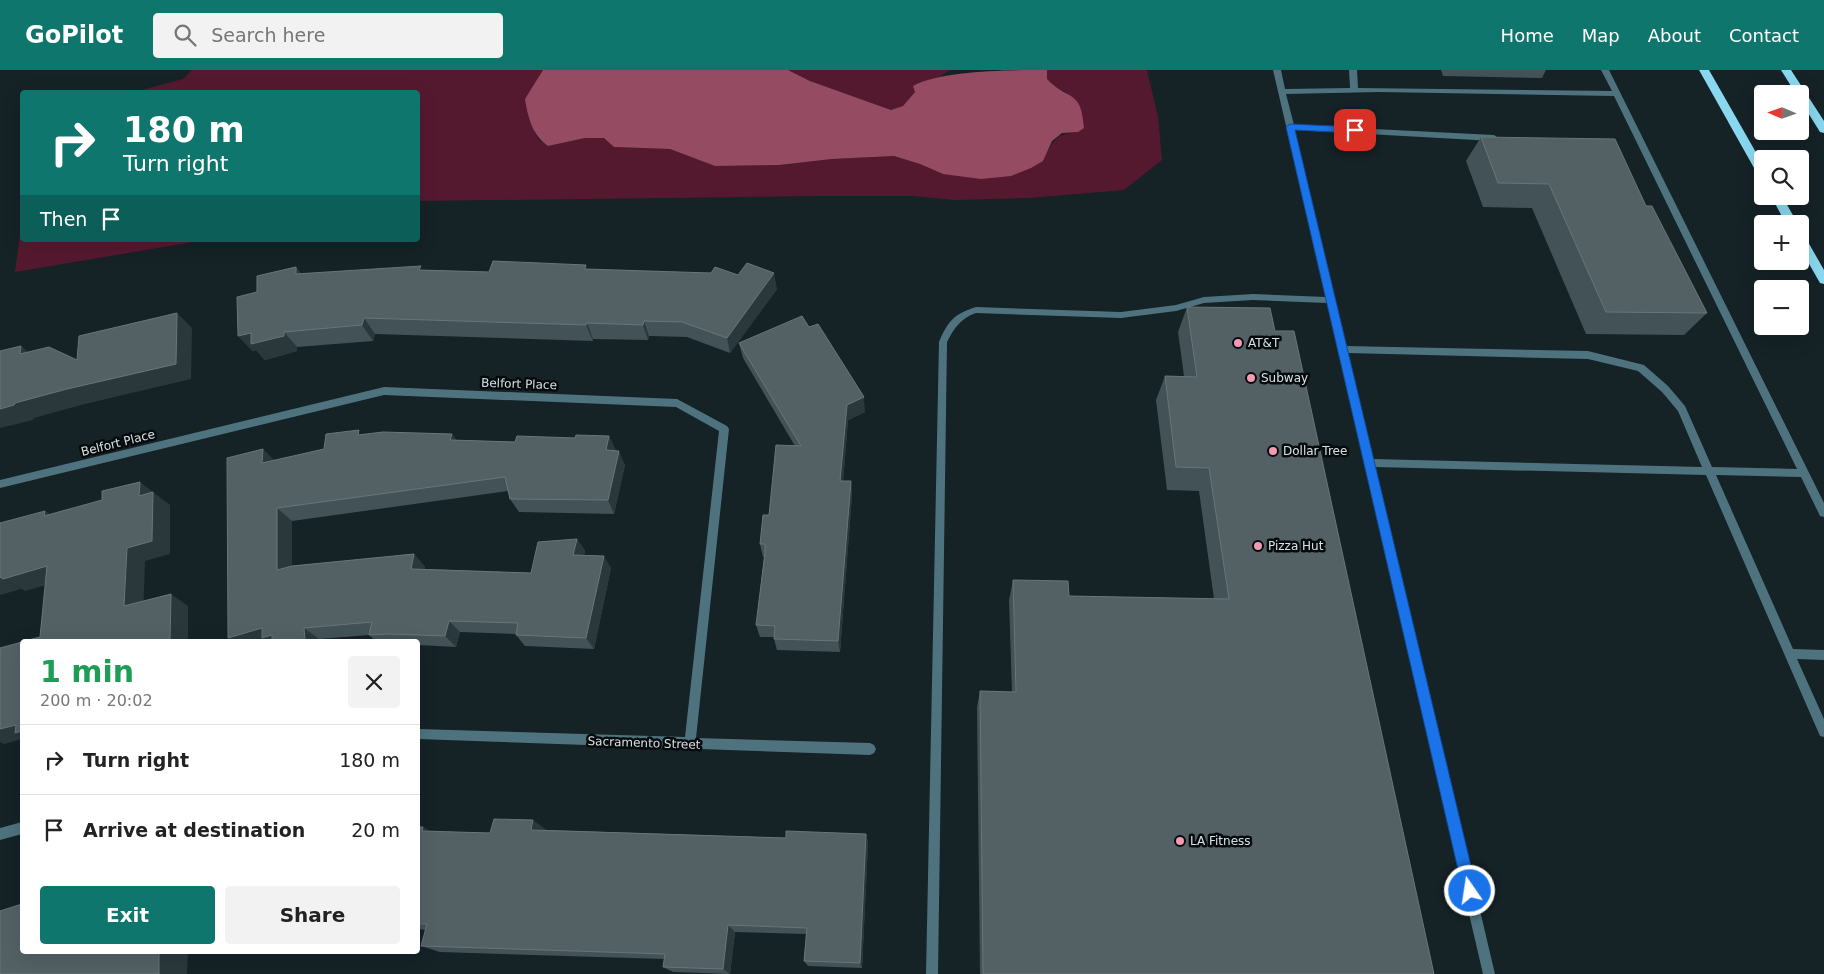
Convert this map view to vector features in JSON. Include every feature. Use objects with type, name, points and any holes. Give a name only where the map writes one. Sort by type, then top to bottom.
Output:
[{"type":"highway","points":[[1704,70],[1754,158]]},
{"type":"highway","points":[[1786,70],[1824,129]]},
{"type":"highway","points":[[1809,253],[1824,280]]},
{"type":"highway","points":[[1813,260],[1824,270]]},
{"type":"street","points":[[1277,70],[1489,974]]},
{"type":"street","points":[[1353,70],[1354,90]]},
{"type":"street","points":[[1605,70],[1824,514]]},
{"type":"street","points":[[1282,92],[1354,90],[1617,94]]},
{"type":"street","points":[[1290,127],[1458,138],[1503,138]]},
{"type":"street","points":[[932,974],[943,342],[955,320],[963,314],[976,310],[1121,316],[1176,308],[1204,300],[1253,298],[1330,300]]},
{"type":"street","points":[[1342,349],[1588,355],[1641,368],[1665,389],[1682,409],[1711,471],[1824,732]]},
{"type":"street","name":"Belfort Place","points":[[0,484],[384,391],[677,403],[724,430],[690,744]]},
{"type":"street","points":[[1369,463],[1804,473]]},
{"type":"street","points":[[1791,654],[1824,656]]},
{"type":"street","name":"Sacramento Street","points":[[420,734],[870,749]]},
{"type":"street","points":[[0,834],[20,829]]},
{"type":"shaded area","points":[[192,70],[543,70],[540,74],[528,116],[538,139],[548,146],[585,138],[604,138],[614,147],[670,149],[715,166],[779,165],[832,159],[894,156],[943,174],[1043,161],[1055,140],[1064,135],[1078,132],[1066,92],[1057,89],[1047,79],[1047,70],[1147,70],[1158,117],[1162,160],[1124,190],[1029,198],[955,200],[912,196],[822,196],[420,201],[420,90],[142,90],[183,79]]},
{"type":"shaded area","points":[[543,70],[788,70],[810,81],[891,110],[903,106],[915,92],[913,86],[941,77],[977,72],[1047,70],[1047,79],[1077,101],[1084,128],[1078,132],[1062,133],[1052,141],[1043,161],[1011,176],[981,179],[943,174],[894,156],[832,159],[779,165],[715,166],[670,149],[614,147],[604,138],[585,138],[548,146],[534,131],[529,119],[525,99]]},
{"type":"shaded area","points":[[788,70],[950,70],[915,92],[903,106],[891,110],[810,81]]},
{"type":"shaded area","points":[[20,235],[20,242],[193,242],[15,272]]},
{"type":"building","points":[[1481,137],[1615,139],[1646,206],[1652,206],[1707,313],[1606,312],[1549,184],[1498,183]]},
{"type":"building","points":[[493,261],[586,265],[585,269],[711,273],[715,267],[738,275],[747,263],[774,273],[727,338],[682,322],[644,321],[643,325],[587,323],[586,325],[364,318],[362,325],[284,332],[284,336],[251,344],[251,333],[238,336],[237,297],[257,292],[257,276],[296,267],[296,274],[421,266],[419,270],[489,272]]},
{"type":"building","name":"LA Fitness","points":[[1187,307],[1270,308],[1275,331],[1294,331],[1434,974],[983,974],[980,691],[1016,692],[1013,580],[1068,581],[1069,596],[1229,599],[1209,468],[1176,467],[1165,376],[1197,377]]},
{"type":"building","points":[[177,313],[176,364],[67,389],[0,409],[0,351],[21,346],[20,354],[49,347],[77,360],[79,336]]},
{"type":"building","points":[[802,316],[809,327],[818,324],[864,397],[847,405],[840,481],[851,481],[838,641],[774,639],[775,626],[756,625],[765,553],[765,544],[760,544],[763,515],[769,515],[776,445],[801,446],[739,343]]},
{"type":"building","points":[[359,430],[358,435],[383,432],[452,434],[450,440],[515,442],[517,436],[575,438],[576,435],[609,436],[606,450],[619,451],[608,500],[510,499],[505,477],[277,508],[277,570],[292,566],[414,554],[411,569],[531,573],[538,542],[577,539],[573,555],[604,556],[586,638],[516,635],[518,623],[449,621],[445,636],[369,635],[372,622],[304,628],[305,639],[272,639],[272,635],[262,638],[262,628],[228,638],[227,458],[263,449],[262,463],[324,449],[326,434]]},
{"type":"building","points":[[140,482],[139,496],[153,492],[152,541],[127,548],[124,606],[171,594],[170,639],[32,639],[40,637],[47,566],[3,579],[0,577],[0,523],[45,511],[44,516],[102,500],[102,491]]},
{"type":"building","points":[[20,643],[20,732],[15,733],[16,725],[0,729],[0,648]]},
{"type":"building","points":[[494,819],[533,820],[531,830],[786,838],[786,831],[866,834],[860,963],[804,961],[807,928],[728,925],[723,969],[663,967],[665,954],[421,946],[427,924],[420,924],[420,827],[423,827],[422,831],[490,833]]},
{"type":"building","points":[[20,905],[20,954],[159,954],[159,974],[0,974],[0,911]]},
{"type":"place","name":"AT&T","points":[[1238,343]]},
{"type":"place","name":"Subway","points":[[1251,378]]},
{"type":"place","name":"Dollar Tree","points":[[1273,451]]},
{"type":"place","name":"Pizza Hut","points":[[1258,546]]},
{"type":"place","name":"LA Fitness","points":[[1180,841]]},
{"type":"route","points":[[1355,130],[1290,127],[1470,891]]}]
